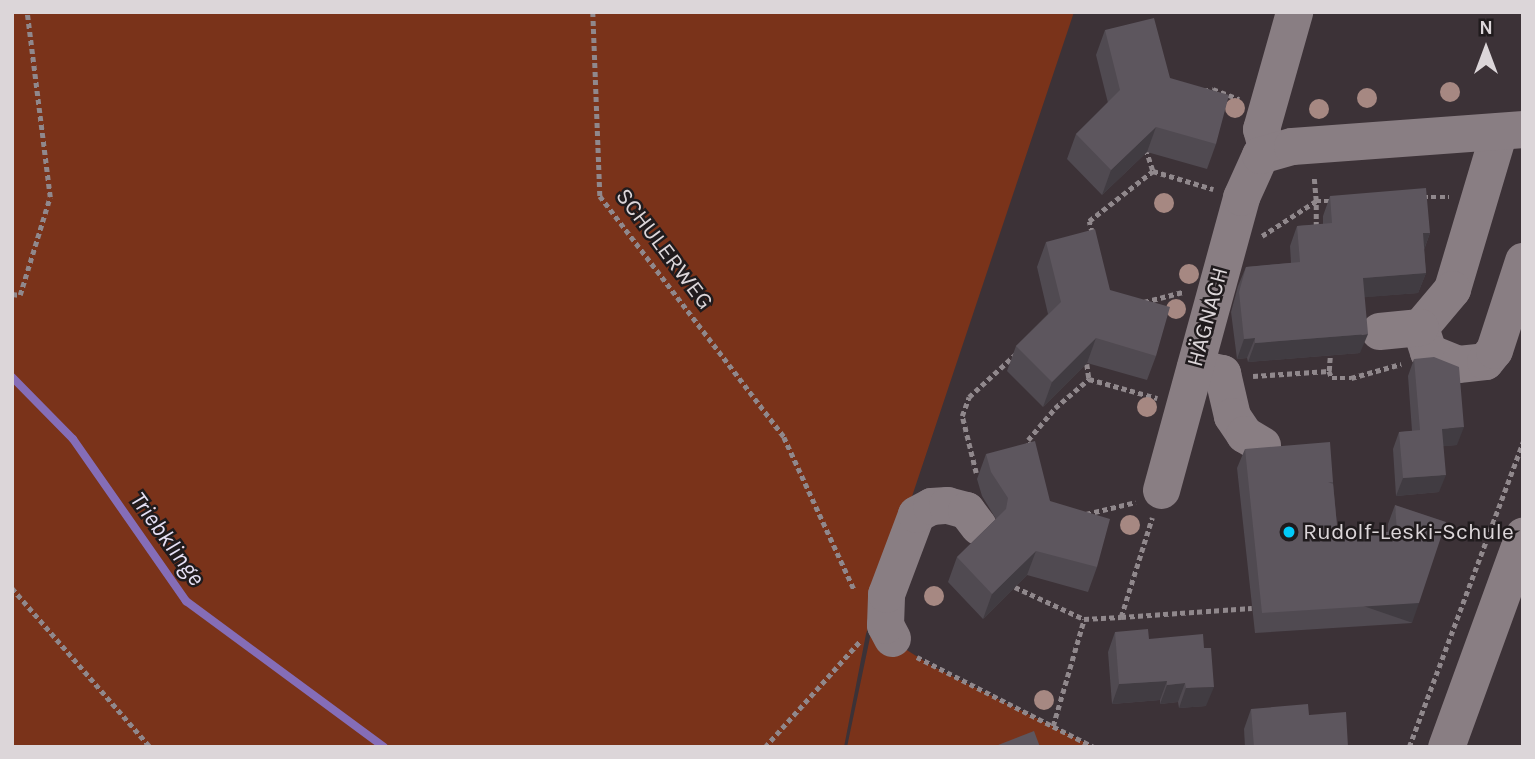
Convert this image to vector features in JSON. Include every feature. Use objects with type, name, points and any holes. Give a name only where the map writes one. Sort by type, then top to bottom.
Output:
[{"type":"street","points":[[1291,17],[1261,129],[1267,151],[1312,145],[1511,130],[1476,208],[1452,289],[1424,339]]},
{"type":"street","name":"HÄGNACH","points":[[1159,496],[1184,406],[1208,370],[1221,272],[1241,197],[1252,167],[1267,151]]},
{"type":"street","points":[[1379,331],[1424,339],[1458,364],[1485,361],[1494,350],[1523,261]]},
{"type":"street","points":[[1208,370],[1244,434],[1262,445]]},
{"type":"street","points":[[878,638],[885,625],[886,594],[916,514],[931,506],[947,505],[966,510],[978,526]]},
{"type":"street","points":[[1447,747],[1523,536]]},
{"type":"path","points":[[12,294],[20,295],[50,197],[27,12]]},
{"type":"path","name":"SCHULERWEG","points":[[593,12],[600,197],[784,437]]},
{"type":"path","points":[[1191,95],[1213,89],[1266,109]]},
{"type":"path","points":[[1312,145],[1316,229]]},
{"type":"path","points":[[1146,146],[1153,171]]},
{"type":"path","points":[[1153,171],[1241,197]]},
{"type":"path","points":[[1096,247],[1089,221],[1153,171]]},
{"type":"path","points":[[1408,198],[1447,196],[1476,208]]},
{"type":"path","points":[[1139,303],[1221,272],[1316,201],[1342,200]]},
{"type":"path","points":[[1330,356],[1329,370],[1332,379],[1351,379],[1383,372],[1424,339]]},
{"type":"path","points":[[976,473],[962,416],[969,397],[1022,348]]},
{"type":"path","points":[[1087,364],[1089,379]]},
{"type":"path","points":[[1208,370],[1241,377],[1329,370]]},
{"type":"path","points":[[1089,379],[1184,406]]},
{"type":"path","points":[[1031,452],[1028,440],[1055,408],[1089,379]]},
{"type":"path","points":[[1409,747],[1523,442]]},
{"type":"path","points":[[1075,517],[1159,496]]},
{"type":"path","points":[[1121,617],[1159,496]]},
{"type":"path","points":[[1015,587],[1084,619],[1252,608]]},
{"type":"path","points":[[12,588],[150,747]]},
{"type":"path","points":[[1053,726],[1084,619]]},
{"type":"path","points":[[765,747],[878,638]]},
{"type":"shaded area","points":[[12,12],[1074,12],[866,634],[844,747],[12,747]]},
{"type":"shaded area","points":[[872,628],[932,666],[1094,747],[847,747]]},
{"type":"building","points":[[1154,18],[1170,78],[1229,95],[1216,144],[1156,127],[1111,170],[1076,134],[1120,90],[1105,30]]},
{"type":"building","points":[[1426,188],[1430,233],[1423,233],[1426,273],[1363,278],[1368,334],[1255,343],[1255,338],[1244,339],[1239,292],[1246,267],[1300,262],[1297,226],[1332,223],[1330,196]]},
{"type":"building","points":[[1095,229],[1110,290],[1170,307],[1156,356],[1096,338],[1052,382],[1016,346],[1061,302],[1046,242]]},
{"type":"building","points":[[1434,357],[1459,367],[1464,427],[1442,429],[1446,475],[1403,478],[1399,432],[1420,430],[1414,359]]},
{"type":"building","points":[[1035,441],[1050,501],[1110,519],[1097,567],[1036,551],[992,594],[957,557],[1006,509],[1008,498],[991,472],[986,454]]},
{"type":"building","points":[[1330,442],[1333,482],[1328,482],[1333,484],[1338,536],[1397,531],[1395,505],[1446,522],[1419,603],[1262,613],[1245,449]]},
{"type":"building","points":[[1148,629],[1149,639],[1203,634],[1204,648],[1211,648],[1214,687],[1186,688],[1185,683],[1167,685],[1167,681],[1119,684],[1115,632]]},
{"type":"building","points":[[1308,704],[1309,715],[1346,712],[1348,747],[1254,747],[1251,709]]},
{"type":"building","points":[[1034,731],[1040,747],[993,747]]},
{"type":"waterway","name":"Triebklinge","points":[[12,377],[73,439],[186,601],[384,747]]},
{"type":"place","name":"Rudolf-Leski-Schule","points":[[1289,532]]}]
